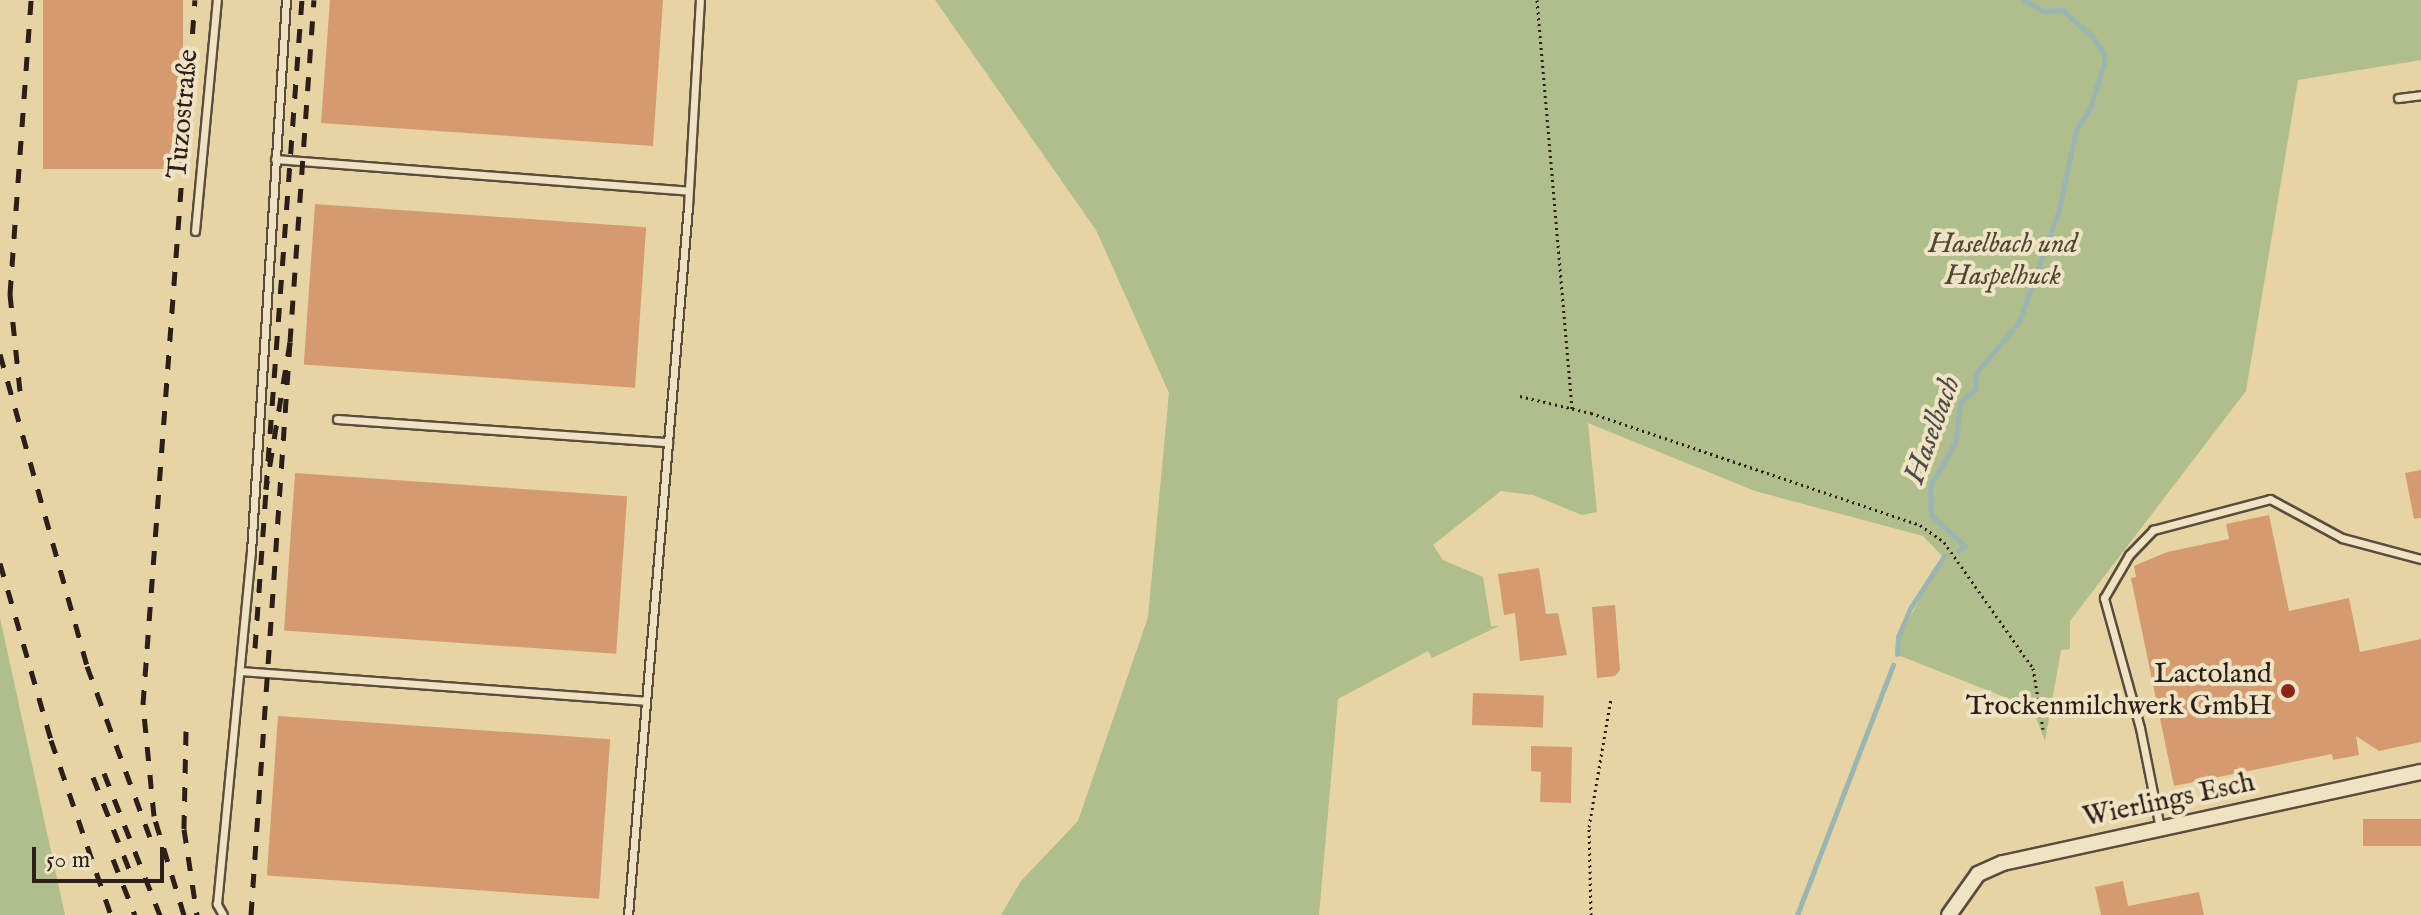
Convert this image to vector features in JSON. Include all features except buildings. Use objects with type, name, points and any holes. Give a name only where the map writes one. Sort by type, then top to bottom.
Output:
[{"type":"street","name":"Wierlings Esch","points":[[1949,915],[1978,874],[2003,863],[2421,772]]},
{"type":"lane","name":"Tuzostraße","points":[[195,231],[217,0]]},
{"type":"lane","points":[[223,915],[217,904],[240,671],[286,0]]},
{"type":"lane","points":[[628,915],[689,191],[700,0]]},
{"type":"lane","points":[[2398,98],[2421,95]]},
{"type":"lane","points":[[275,159],[689,191]]},
{"type":"lane","points":[[337,419],[668,442]]},
{"type":"lane","points":[[2160,829],[2140,728],[2104,598],[2129,555],[2153,530],[2270,499],[2342,538],[2421,559]]},
{"type":"lane","points":[[240,671],[645,701]]},
{"type":"path","points":[[1537,0],[1572,409]]},
{"type":"path","points":[[1520,396],[1572,409],[1838,495],[1920,525],[1944,542],[2033,668],[2043,729]]},
{"type":"path","points":[[1591,915],[1589,827],[1611,698]]},
{"type":"green space","name":"Haselbach und Haspelhuck","points":[[935,0],[2421,0],[2421,60],[2298,80],[2246,391],[2070,621],[2070,649],[2061,650],[2045,741],[2032,708],[1898,655],[1899,637],[1943,557],[1923,536],[1755,491],[1588,423],[1597,512],[1582,515],[1533,495],[1501,491],[1433,545],[1443,560],[1483,577],[1491,626],[1499,626],[1432,658],[1428,651],[1338,699],[1319,915],[1001,915],[1021,881],[1078,821],[1148,617],[1169,393],[1096,230]]},
{"type":"green space","points":[[0,618],[65,915],[0,915]]},
{"type":"waterway","name":"Haselbach","points":[[1958,551],[1965,546],[1931,515],[1930,486],[1956,441],[1960,402],[1975,390],[1976,373],[2019,322],[2059,209],[2076,130],[2090,108],[2104,63],[2104,54],[2092,36],[2062,10],[2043,11],[2024,0]]},
{"type":"waterway","name":"Haselbach","points":[[1897,654],[1898,637],[1911,607],[1944,556]]},
{"type":"waterway","name":"Haselbach","points":[[1797,915],[1893,665]]},
{"type":"railway","points":[[20,391],[10,294],[31,0]]},
{"type":"railway","points":[[184,915],[154,816],[143,704],[195,0]]},
{"type":"railway","points":[[251,915],[290,342],[266,489],[302,0]]},
{"type":"railway","points":[[290,342],[314,0]]},
{"type":"railway","points":[[0,354],[87,666],[150,837]]},
{"type":"railway","points":[[255,648],[266,489]]},
{"type":"railway","points":[[0,563],[51,740],[111,915]]},
{"type":"railway","points":[[186,731],[184,829],[197,915]]},
{"type":"railway","points":[[104,773],[160,915]]},
{"type":"railway","points":[[93,777],[131,874]]},
{"type":"railway","points":[[113,859],[135,915]]},
{"type":"place","name":"Lactoland Trockenmilchwerk GmbH","points":[[2288,691]]}]
